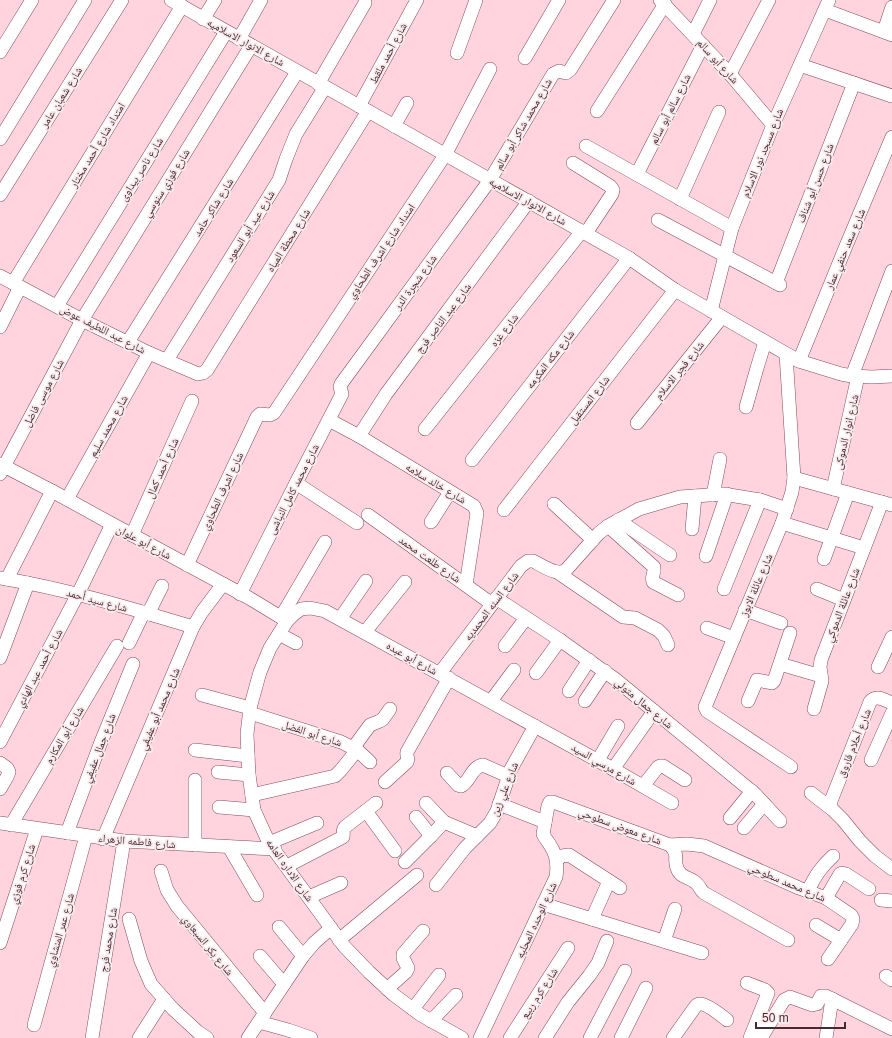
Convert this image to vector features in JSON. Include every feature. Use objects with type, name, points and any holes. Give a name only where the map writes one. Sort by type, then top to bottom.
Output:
[{"type":"street","points":[[0,52],[32,0]]},
{"type":"street","points":[[0,139],[85,0]]},
{"type":"street","name":"شارع شعبان عامر","points":[[0,195],[122,0]]},
{"type":"street","points":[[203,19],[215,0]]},
{"type":"street","points":[[239,39],[261,0]]},
{"type":"street","points":[[457,53],[476,0]]},
{"type":"street","points":[[525,58],[559,0]]},
{"type":"street","name":"شارع محمد شاكر أبو سالم","points":[[490,180],[553,74],[559,71],[566,73],[570,70],[614,0]]},
{"type":"street","points":[[693,34],[710,0]]},
{"type":"street","points":[[730,74],[769,0]]},
{"type":"street","name":"شارع أحمد ملقط","points":[[364,109],[414,1]]},
{"type":"street","points":[[597,111],[663,2]]},
{"type":"street","name":"شارع أبو سالم","points":[[663,2],[730,74],[773,125]]},
{"type":"street","name":"شارع الانوار الاسلاميه","points":[[176,3],[321,86],[584,232],[629,258],[675,290],[799,361],[841,374],[855,376],[892,376]]},
{"type":"street","name":"امتداد شارع أحمد مختار","points":[[0,327],[16,285],[176,3]]},
{"type":"street","name":"شارع عيد أبو السعود","points":[[166,360],[279,180],[296,134],[365,3]]},
{"type":"street","points":[[827,5],[888,33],[892,7]]},
{"type":"street","name":"شارع مسجد نور الاسلام","points":[[716,314],[725,256],[732,228],[773,125],[827,5]]},
{"type":"street","name":"شارع ناصر بيداوى","points":[[57,306],[226,32]]},
{"type":"street","name":"شارع سالم أبو سالم","points":[[636,174],[703,44]]},
{"type":"street","name":"شارع فوزي سنوسي","points":[[82,320],[251,46]]},
{"type":"street","points":[[800,65],[892,96]]},
{"type":"street","name":"امتداد شارع اشرف الطحاوي","points":[[257,417],[260,414],[270,415],[274,413],[445,155],[490,69]]},
{"type":"street","name":"شارع شاكر حامد","points":[[128,342],[298,72]]},
{"type":"street","name":"شارع حسن أبو شناف","points":[[725,256],[778,284],[854,83]]},
{"type":"street","points":[[394,126],[407,103]]},
{"type":"street","name":"شارع محطة المياه","points":[[207,370],[364,109]]},
{"type":"street","points":[[680,198],[719,112]]},
{"type":"street","name":"شارع سعد حنفي عمار","points":[[799,361],[892,137]]},
{"type":"street","points":[[586,146],[732,228]]},
{"type":"street","name":"شارع غزه","points":[[425,429],[584,232],[612,194],[613,190],[610,186],[573,163]]},
{"type":"street","name":"شارع شجرة الدر","points":[[341,384],[490,180]]},
{"type":"street","name":"شارع عبد الناصر فرج","points":[[359,436],[381,401],[529,201]]},
{"type":"street","points":[[658,220],[725,256]]},
{"type":"street","name":"شارع مكه المكرمه","points":[[472,460],[629,258]]},
{"type":"street","name":"شارع انوار الدموكى","points":[[833,489],[855,376],[892,271]]},
{"type":"street","name":"شارع عبد اللطيف عوض","points":[[0,276],[82,320],[166,360],[198,374],[207,370]]},
{"type":"street","name":"شارع المستقبل","points":[[504,510],[675,290]]},
{"type":"street","name":"شارع فجر الاسلام","points":[[637,423],[716,314]]},
{"type":"street","name":"شارع موسى فاضل","points":[[1,468],[82,320]]},
{"type":"street","points":[[746,407],[766,342]]},
{"type":"street","name":"شارع محمد سليم","points":[[67,499],[149,352]]},
{"type":"street","name":"شارع عائلة الابوز","points":[[786,354],[794,478],[792,492],[782,523],[705,708],[707,711],[791,767]]},
{"type":"street","name":"شارع محمد كامل النباشى","points":[[240,594],[342,394],[340,388],[341,384]]},
{"type":"street","name":"شارع أحمد كمال","points":[[132,535],[192,400]]},
{"type":"street","name":"شارع اشرف الطحاوي","points":[[187,565],[257,417]]},
{"type":"street","name":"شارع خالد سلامه","points":[[329,420],[359,436],[474,506],[477,513],[466,585]]},
{"type":"street","points":[[713,495],[720,459]]},
{"type":"street","name":"شارع أبو علوان","points":[[1,468],[67,499],[284,619]]},
{"type":"street","points":[[794,478],[887,504]]},
{"type":"street","name":"شارع طلعت محمد","points":[[296,483],[362,519],[494,601]]},
{"type":"street","points":[[4,579],[52,491]]},
{"type":"street","points":[[431,522],[450,492]]},
{"type":"street","points":[[824,559],[848,493]]},
{"type":"street","points":[[706,556],[727,494]]},
{"type":"street","points":[[557,572],[566,570],[593,540],[613,523],[640,509],[680,497],[727,494],[760,500],[787,509]]},
{"type":"street","points":[[692,529],[695,496]]},
{"type":"street","points":[[724,589],[760,500]]},
{"type":"street","points":[[554,504],[593,540]]},
{"type":"street","name":"شارع عائلة الدموكي","points":[[814,709],[820,689],[821,660],[864,548],[887,504]]},
{"type":"street","points":[[613,523],[670,556]]},
{"type":"street","points":[[613,523],[654,567],[653,582],[678,595]]},
{"type":"street","points":[[782,523],[864,548]]},
{"type":"street","name":"شارع أحمد عبد الهادي","points":[[0,742],[78,594],[112,524]]},
{"type":"street","points":[[284,619],[325,542]]},
{"type":"street","name":"شارع السنه المحمديه","points":[[385,782],[407,762],[407,752],[444,676],[494,601],[521,566],[528,561],[533,560],[557,572]]},
{"type":"street","points":[[557,572],[623,617],[635,618],[660,632],[664,636],[668,645]]},
{"type":"street","name":"شارع سيد أحمد","points":[[4,579],[78,594],[194,627]]},
{"type":"street","points":[[340,619],[366,581]]},
{"type":"street","points":[[365,632],[405,582]]},
{"type":"street","points":[[0,658],[28,583]]},
{"type":"street","name":"شارع محمد أبو عفيفي","points":[[103,838],[194,627],[202,612],[223,584]]},
{"type":"street","name":"شارع أبو المكارم","points":[[5,824],[123,645],[146,613],[162,586]]},
{"type":"street","points":[[817,589],[844,600]]},
{"type":"street","name":"شارع جمال متولي","points":[[494,601],[526,618],[616,679],[752,791],[780,821]]},
{"type":"street","name":"شارع أبو عبده","points":[[284,619],[301,609],[310,608],[325,610],[535,726]]},
{"type":"street","points":[[745,610],[781,623]]},
{"type":"street","points":[[505,646],[526,618]]},
{"type":"street","name":"شارع الاداره العامه","points":[[284,619],[260,672],[250,711],[247,734],[249,775],[254,810],[272,846],[344,946],[387,989],[431,1021],[462,1038]]},
{"type":"street","points":[[707,628],[734,638]]},
{"type":"street","points":[[278,634],[296,643]]},
{"type":"street","points":[[748,701],[757,681],[759,680],[772,683],[774,681],[790,634]]},
{"type":"street","points":[[878,667],[892,637]]},
{"type":"street","points":[[536,673],[560,640]]},
{"type":"street","points":[[569,691],[589,660]]},
{"type":"street","name":"شارع جمال عفيفي","points":[[67,833],[101,742],[133,664]]},
{"type":"street","points":[[780,664],[821,676]]},
{"type":"street","points":[[491,701],[514,670]]},
{"type":"street","points":[[585,701],[605,671]]},
{"type":"street","name":"شارع أبو الفضل","points":[[202,695],[341,742],[355,749],[370,762]]},
{"type":"street","name":"شارع أحلام فاروق","points":[[828,806],[870,702],[873,698],[877,697],[892,703]]},
{"type":"street","points":[[252,795],[335,776],[342,770],[370,725],[383,719],[390,709]]},
{"type":"street","points":[[613,769],[654,711]]},
{"type":"street","points":[[871,760],[892,714]]},
{"type":"street","name":"شارع مرسي السيد","points":[[535,726],[598,760],[672,804]]},
{"type":"street","name":"شارع علي زين","points":[[436,885],[465,848],[490,823],[497,811],[508,776],[514,763],[535,726]]},
{"type":"street","points":[[598,760],[618,726]]},
{"type":"street","points":[[195,750],[248,756]]},
{"type":"street","points":[[0,763],[7,768],[9,772],[8,777],[0,789]]},
{"type":"street","points":[[447,773],[458,786],[464,784],[476,767],[480,765],[508,776]]},
{"type":"street","points":[[643,786],[660,766],[663,766],[685,780]]},
{"type":"street","points":[[218,772],[249,775]]},
{"type":"street","points":[[195,780],[195,845]]},
{"type":"street","points":[[730,818],[752,791]]},
{"type":"street","points":[[811,793],[843,820],[860,841],[875,856],[890,863]]},
{"type":"street","name":"شارع معوض سطوحي","points":[[545,822],[550,802],[670,845],[676,854],[676,865],[680,874],[694,881],[702,891],[788,940]]},
{"type":"street","points":[[426,803],[444,822],[477,836]]},
{"type":"street","points":[[499,804],[545,822],[543,831],[544,837],[554,851],[557,860],[562,856],[569,855],[614,884],[592,919]]},
{"type":"street","points":[[744,828],[764,804]]},
{"type":"street","points":[[219,807],[254,810]]},
{"type":"street","points":[[287,866],[343,837],[343,829],[371,807],[395,851]]},
{"type":"street","points":[[416,817],[431,836]]},
{"type":"street","points":[[405,862],[444,822]]},
{"type":"street","points":[[272,846],[317,823]]},
{"type":"street","name":"شارع فاطمه الزهراء","points":[[5,824],[124,841],[229,847],[272,846]]},
{"type":"street","name":"شارع كرم فوزي","points":[[0,943],[37,828]]},
{"type":"street","name":"شارع عمر المنشاوي","points":[[34,1025],[86,836]]},
{"type":"street","name":"شارع محمد فرج","points":[[92,1038],[124,841]]},
{"type":"street","name":"شارع محمد سطوحي","points":[[670,845],[686,844],[704,846],[799,888],[826,898],[851,915],[853,917],[852,924],[828,959]]},
{"type":"street","points":[[229,847],[257,895]]},
{"type":"street","points":[[808,891],[822,866],[833,856]]},
{"type":"street","name":"شارع الوحده المحليه","points":[[480,1038],[556,877],[558,866],[557,860]]},
{"type":"street","name":"شارع بكر السبعاوي","points":[[161,871],[167,890],[177,906],[262,1017]]},
{"type":"street","points":[[826,898],[842,873],[845,873],[869,889]]},
{"type":"street","points":[[339,940],[417,875]]},
{"type":"street","points":[[309,897],[341,883]]},
{"type":"street","points":[[543,904],[702,953]]},
{"type":"street","points":[[664,941],[675,909]]},
{"type":"street","points":[[129,919],[141,960],[151,984],[172,1009],[207,1038]]},
{"type":"street","points":[[816,925],[841,940]]},
{"type":"street","points":[[279,927],[303,956]]},
{"type":"street","points":[[248,1038],[303,956],[314,943],[331,928]]},
{"type":"street","points":[[387,989],[406,972],[408,968],[403,958],[403,954],[423,931]]},
{"type":"street","points":[[545,1038],[568,1002],[598,963],[607,941]]},
{"type":"street","name":"شارع كرم ربيع","points":[[510,1038],[568,948]]},
{"type":"street","points":[[260,956],[284,984]]},
{"type":"street","points":[[590,1038],[625,971]]},
{"type":"street","points":[[413,1009],[439,975]]},
{"type":"street","points":[[748,983],[765,990],[768,993],[750,1038]]},
{"type":"street","points":[[621,1038],[646,988]]},
{"type":"street","points":[[431,1021],[456,995]]},
{"type":"street","points":[[761,1038],[786,998],[790,997],[812,1005],[817,1004],[821,996],[829,997],[892,1029]]},
{"type":"street","points":[[826,1038],[829,997]]},
{"type":"street","points":[[139,1038],[164,999]]},
{"type":"street","points":[[673,1038],[694,1007],[698,1004],[706,1005],[728,1020]]},
{"type":"street","points":[[262,1017],[288,1030],[311,1038]]}]
